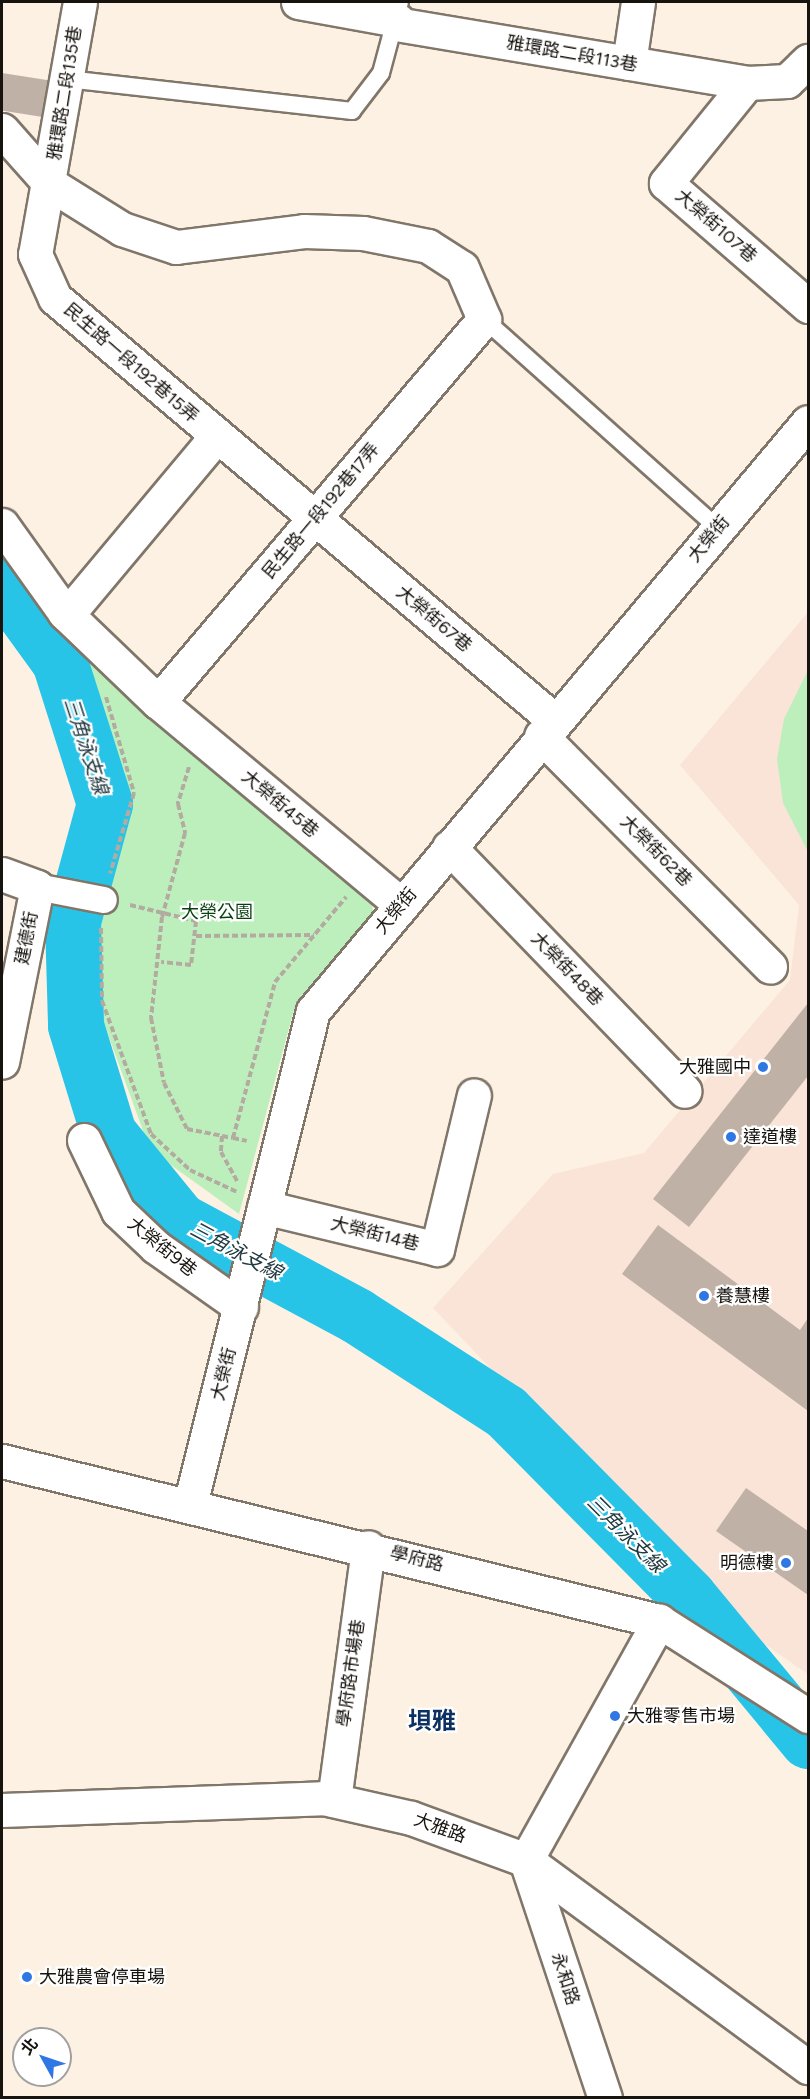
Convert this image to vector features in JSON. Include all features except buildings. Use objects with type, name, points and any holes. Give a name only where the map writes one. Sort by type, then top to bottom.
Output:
[{"type":"street","name":"雅環路二段135巷","points":[[50,184],[80,2]]},
{"type":"street","name":"雅環路二段113巷","points":[[298,2],[398,15],[629,63],[747,83],[787,81],[808,61]]},
{"type":"street","points":[[629,63],[638,2]]},
{"type":"street","name":"大榮街107巷","points":[[747,83],[666,183],[808,306]]},
{"type":"street","points":[[4,140],[50,184],[122,229],[176,247],[304,231],[363,233],[428,246],[462,268],[484,319]]},
{"type":"street","name":"民生路一段192巷15弄","points":[[50,184],[35,254],[55,298],[216,437],[315,518]]},
{"type":"street","name":"民生路一段192巷17弄","points":[[158,702],[484,319]]},
{"type":"street","name":"大榮街","points":[[190,1505],[313,1011],[548,728],[808,422]]},
{"type":"street","name":"民生路一段192巷15弄","points":[[67,615],[216,437]]},
{"type":"street","name":"大榮街67巷","points":[[315,518],[548,728]]},
{"type":"street","name":"大榮街45巷","points":[[2,525],[67,615],[158,702],[402,905]]},
{"type":"street","name":"大榮街62巷","points":[[548,728],[770,966]]},
{"type":"street","name":"大榮街48巷","points":[[449,848],[685,1091]]},
{"type":"street","name":"建德街","points":[[2,873],[37,887],[2,1062]]},
{"type":"street","points":[[37,887],[104,900]]},
{"type":"street","name":"大榮街14巷","points":[[262,1214],[437,1249],[474,1095]]},
{"type":"street","name":"大榮街9巷","points":[[84,1140],[118,1211],[156,1247],[242,1300]]},
{"type":"street","name":"學府路","points":[[2,1461],[368,1547],[658,1621],[808,1716]]},
{"type":"street","name":"學府路市場巷","points":[[334,1800],[368,1547]]},
{"type":"street","points":[[526,1860],[658,1621]]},
{"type":"street","name":"大雅路","points":[[2,1810],[334,1800],[411,1818],[526,1860],[808,2067]]},
{"type":"street","name":"永和路","points":[[526,1860],[605,2097]]},
{"type":"lane","points":[[67,79],[352,111],[381,73],[398,15]]},
{"type":"lane","points":[[484,319],[718,528]]},
{"type":"path","points":[[104,692],[134,793],[104,900],[102,1001],[151,1134],[190,1170],[238,1192],[238,1182],[221,1152],[222,1136]]},
{"type":"path","points":[[184,724],[173,750],[189,766],[197,769]]},
{"type":"path","points":[[189,766],[178,804],[185,833],[164,912],[161,962],[151,1018],[165,1083],[187,1130],[234,1138],[275,982],[350,894],[341,886]]},
{"type":"path","points":[[104,900],[196,921],[191,965],[161,962]]},
{"type":"path","points":[[196,936],[314,935]]},
{"type":"shaded area","name":"大雅國中","points":[[808,612],[808,1674],[756,1638],[709,1597],[433,1308],[553,1174],[644,1153],[790,980],[799,905],[680,765]]},
{"type":"green space","name":"大榮公園","points":[[65,619],[370,886],[373,912],[296,1002],[239,1214],[150,1150],[97,1004],[97,917],[124,816],[125,773]]},
{"type":"green space","points":[[808,670],[808,852],[783,803],[777,759],[784,719]]},
{"type":"waterway","name":"三角泳支線","points":[[2,582],[60,662],[105,804],[73,922],[76,1026],[109,1134],[180,1221],[357,1316],[506,1412],[689,1597],[808,1741]]},
{"type":"place","name":"大雅國中","points":[[763,1067]]},
{"type":"place","name":"達道樓","points":[[731,1137]]},
{"type":"place","name":"養慧樓","points":[[704,1296]]},
{"type":"place","name":"明德樓","points":[[786,1563]]},
{"type":"place","name":"大雅零售市場","points":[[615,1716]]},
{"type":"place","name":"大雅農會停車場","points":[[27,1977]]},
{"type":"district","name":"垻雅","points":[[432,1721]]}]
